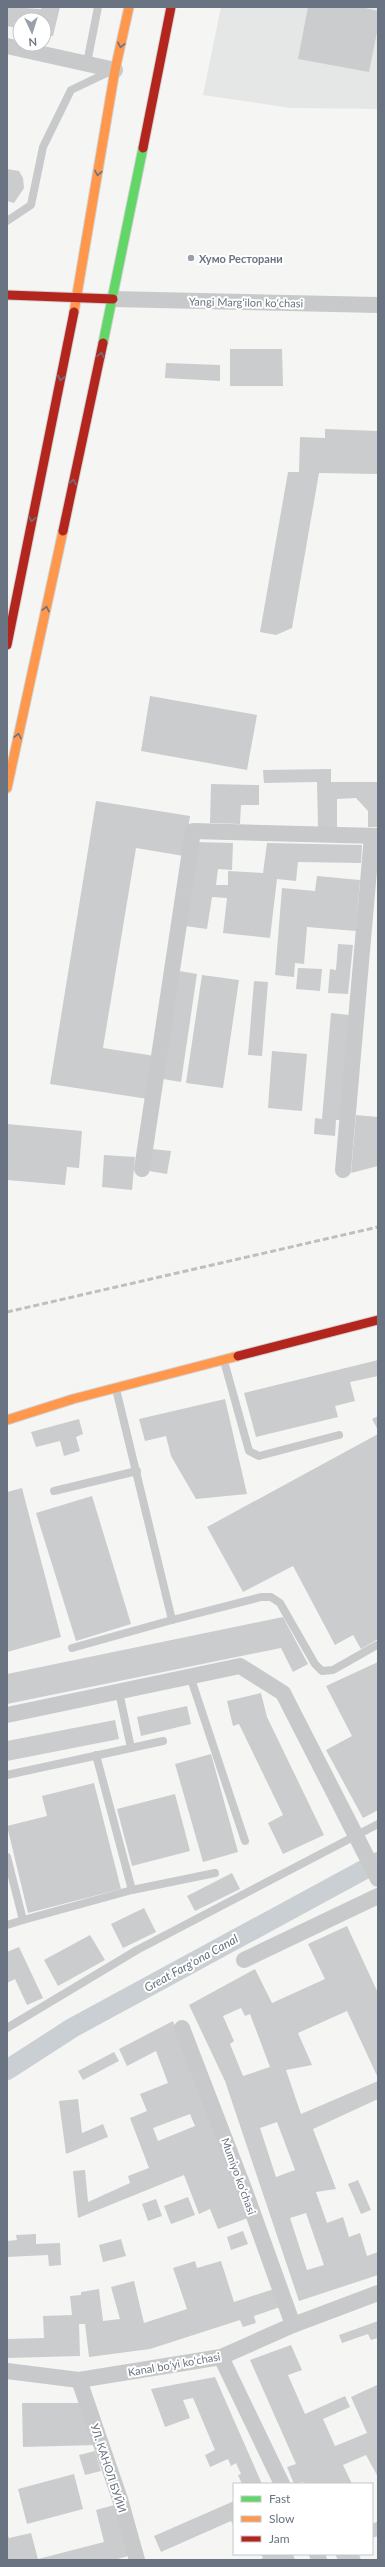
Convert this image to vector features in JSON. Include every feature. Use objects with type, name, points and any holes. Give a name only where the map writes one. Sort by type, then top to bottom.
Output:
[{"type":"main road","points":[[7,645],[76,298],[128,7]]},
{"type":"main road","points":[[7,788],[113,299],[171,7]]},
{"type":"main road","points":[[7,295],[113,299]]},
{"type":"main road","points":[[7,1420],[74,1399],[378,1320]]},
{"type":"main road","points":[[29,1403],[74,1399]]},
{"type":"street","points":[[7,46],[116,70]]},
{"type":"street","name":"Yangi Margʻilon koʻchasi","points":[[113,299],[378,305]]},
{"type":"street","points":[[142,1169],[193,831],[375,836],[344,1170]]},
{"type":"street","points":[[7,1715],[240,1666],[283,1693],[378,1879]]},
{"type":"street","points":[[244,1960],[378,1896]]},
{"type":"street","name":"Mumiyo koʻchasi","points":[[182,2028],[246,2194],[293,2326]]},
{"type":"street","name":"Kanal boʻyi koʻchasi","points":[[7,2371],[79,2380],[221,2357],[293,2326],[378,2293]]},
{"type":"street","points":[[221,2357],[282,2483]]},
{"type":"street","name":"УЛ. КАНОЛ БУЙИ","points":[[79,2380],[120,2499],[132,2559]]},
{"type":"lane","points":[[87,63],[98,7]]},
{"type":"lane","points":[[7,221],[30,205],[43,146],[71,90],[116,70]]},
{"type":"lane","points":[[224,1360],[249,1451],[253,1455],[260,1456],[339,1435]]},
{"type":"lane","points":[[116,1388],[172,1620]]},
{"type":"lane","points":[[54,1491],[137,1471]]},
{"type":"lane","points":[[72,1648],[261,1597],[271,1597],[280,1603],[315,1664],[322,1671],[333,1670],[377,1645]]},
{"type":"lane","points":[[190,1676],[245,1841]]},
{"type":"lane","points":[[119,1692],[131,1748]]},
{"type":"lane","points":[[7,1775],[163,1741]]},
{"type":"lane","points":[[96,1755],[132,1890]]},
{"type":"lane","points":[[7,2028],[137,1950],[378,1824]]},
{"type":"lane","points":[[7,1857],[23,1920]]},
{"type":"lane","points":[[7,1925],[132,1890],[215,1873]]},
{"type":"shaded area","points":[[221,7],[378,7],[378,109],[291,108],[203,95]]},
{"type":"building","points":[[7,7],[41,9],[42,7],[60,7],[53,36],[52,12],[12,12],[12,27],[7,26]]},
{"type":"building","points":[[308,7],[361,7],[378,11],[378,27],[369,72],[298,59]]},
{"type":"building","points":[[7,169],[19,171],[23,178],[24,188],[14,203],[7,201]]},
{"type":"building","points":[[230,349],[282,349],[283,386],[230,386]]},
{"type":"building","points":[[166,363],[220,365],[220,381],[165,378]]},
{"type":"building","points":[[325,429],[378,431],[378,474],[319,473],[292,628],[276,635],[260,632],[288,472],[299,472],[300,437],[325,438]]},
{"type":"building","points":[[150,696],[257,715],[247,770],[141,751]]},
{"type":"building","points":[[331,769],[331,782],[378,782],[378,827],[368,827],[368,811],[356,798],[337,799],[337,827],[318,827],[317,782],[264,783],[263,770]]},
{"type":"building","points":[[211,784],[259,785],[259,805],[241,805],[240,824],[210,823]]},
{"type":"building","points":[[96,801],[190,816],[184,856],[136,848],[103,1048],[155,1056],[148,1099],[50,1084]]},
{"type":"building","points":[[197,842],[233,843],[232,870],[218,869],[216,885],[228,885],[228,871],[263,873],[267,843],[362,845],[361,863],[298,862],[296,881],[277,879],[270,938],[223,933],[227,898],[212,897],[207,929],[185,926]]},
{"type":"building","points":[[317,876],[360,880],[356,931],[307,927],[304,964],[295,963],[294,977],[275,975],[282,888],[315,891]]},
{"type":"building","points":[[338,944],[353,945],[348,994],[328,993],[330,969],[336,970]]},
{"type":"building","points":[[298,968],[322,969],[320,991],[296,989]]},
{"type":"building","points":[[179,971],[197,974],[181,1082],[163,1079]]},
{"type":"building","points":[[202,975],[239,980],[223,1088],[186,1083]]},
{"type":"building","points":[[254,981],[268,982],[262,1056],[248,1055]]},
{"type":"building","points":[[331,1013],[349,1015],[340,1120],[336,1120],[335,1136],[314,1134],[315,1118],[322,1119]]},
{"type":"building","points":[[272,1051],[307,1054],[302,1111],[268,1108]]},
{"type":"building","points":[[356,1115],[378,1117],[378,1166],[351,1173]]},
{"type":"building","points":[[7,1124],[82,1131],[79,1168],[67,1167],[65,1185],[7,1180]]},
{"type":"building","points":[[152,1149],[171,1151],[167,1174],[149,1171]]},
{"type":"building","points":[[104,1155],[135,1157],[132,1190],[102,1187]]},
{"type":"building","points":[[378,1360],[378,1376],[350,1382],[355,1401],[335,1406],[338,1417],[256,1437],[244,1393]]},
{"type":"building","points":[[225,1399],[247,1494],[196,1499],[171,1456],[166,1436],[145,1441],[139,1419]]},
{"type":"building","points":[[378,1416],[378,1430],[372,1419]]},
{"type":"building","points":[[79,1419],[83,1434],[76,1437],[80,1451],[64,1456],[60,1441],[36,1447],[31,1432]]},
{"type":"building","points":[[378,1434],[378,1639],[361,1649],[353,1635],[335,1645],[293,1566],[243,1592],[207,1527]]},
{"type":"building","points":[[22,1488],[61,1637],[7,1652],[7,1492]]},
{"type":"building","points":[[92,1496],[131,1624],[76,1641],[36,1513]]},
{"type":"building","points":[[283,1617],[308,1664],[293,1672],[281,1648],[7,1704],[7,1674]]},
{"type":"building","points":[[378,1662],[378,1810],[363,1818],[326,1750],[352,1736],[326,1686]]},
{"type":"building","points":[[261,1693],[267,1717],[324,1835],[283,1854],[268,1823],[283,1815],[239,1724],[233,1726],[227,1701]]},
{"type":"building","points":[[187,1706],[191,1724],[141,1736],[137,1717]]},
{"type":"building","points":[[115,1720],[119,1739],[7,1761],[7,1741]]},
{"type":"building","points":[[211,1754],[238,1852],[203,1862],[175,1764]]},
{"type":"building","points":[[94,1783],[121,1889],[28,1913],[7,1826],[47,1816],[42,1796]]},
{"type":"building","points":[[175,1794],[190,1851],[132,1866],[117,1809]]},
{"type":"building","points":[[232,1873],[240,1889],[195,1911],[187,1896]]},
{"type":"building","points":[[144,1908],[156,1932],[123,1948],[111,1924]]},
{"type":"building","points":[[347,1926],[378,1993],[378,2078],[347,2011],[298,2033],[312,2065],[286,2070],[301,2114],[378,2081],[378,2099],[313,2129],[336,2189],[316,2192],[327,2223],[343,2217],[349,2237],[360,2233],[367,2256],[378,2252],[378,2275],[299,2301],[225,2081],[189,2005],[255,1969],[272,2003],[325,1979],[308,1944]],"holes":[[[241,2008],[245,2016],[250,2014],[270,2067],[243,2076],[230,2044],[234,2041],[223,2016]],[[277,2122],[295,2170],[276,2177],[260,2128]],[[306,2213],[324,2265],[307,2270],[290,2218]]]},
{"type":"building","points":[[90,1935],[105,1960],[58,1986],[44,1960]]},
{"type":"building","points":[[19,1947],[43,1998],[27,2005],[15,1979],[7,1983],[7,1952]]},
{"type":"building","points":[[173,2021],[248,2218],[218,2229],[210,2209],[199,2214],[184,2175],[78,2218],[73,2171],[85,2170],[88,2202],[130,2183],[128,2176],[149,2168],[130,2118],[147,2111],[140,2094],[168,2083],[156,2051],[127,2066],[119,2049]],"holes":[[[190,2114],[195,2126],[158,2141],[153,2128]]]},
{"type":"building","points":[[114,2052],[119,2061],[83,2080],[78,2071]]},
{"type":"building","points":[[78,2099],[82,2133],[103,2124],[108,2137],[66,2154],[59,2101]]},
{"type":"building","points":[[358,2180],[371,2210],[361,2214],[348,2184]]},
{"type":"building","points":[[188,2197],[195,2215],[171,2224],[164,2206]]},
{"type":"building","points":[[156,2199],[162,2216],[148,2221],[142,2204]]},
{"type":"building","points":[[243,2231],[248,2244],[231,2250],[227,2237]]},
{"type":"building","points":[[36,2234],[36,2244],[60,2243],[61,2265],[49,2266],[48,2255],[7,2257],[7,2241],[17,2240],[16,2235]]},
{"type":"building","points":[[121,2239],[126,2256],[103,2262],[99,2245]]},
{"type":"building","points":[[195,2261],[197,2268],[221,2261],[234,2302],[274,2289],[280,2307],[254,2316],[256,2323],[243,2327],[240,2320],[150,2349],[89,2357],[85,2324],[79,2324],[80,2356],[7,2358],[7,2339],[44,2338],[43,2316],[72,2315],[70,2296],[81,2295],[81,2292],[99,2289],[103,2321],[120,2319],[111,2287],[134,2281],[144,2323],[187,2309],[173,2268]]},
{"type":"building","points":[[378,2321],[378,2338],[371,2340],[368,2334],[342,2343],[339,2335]]},
{"type":"building","points":[[291,2345],[302,2370],[288,2375],[305,2414],[345,2396],[350,2407],[323,2419],[335,2446],[367,2433],[351,2397],[377,2385],[378,2477],[366,2455],[343,2465],[352,2483],[294,2483],[287,2467],[296,2464],[250,2360]]},
{"type":"building","points":[[215,2377],[262,2483],[242,2483],[238,2475],[241,2474],[236,2463],[231,2466],[228,2459],[210,2467],[205,2455],[215,2450],[193,2398],[183,2400],[190,2418],[165,2427],[151,2389]]},
{"type":"building","points":[[22,2403],[84,2403],[96,2445],[23,2447]]},
{"type":"building","points":[[95,2451],[101,2471],[85,2475],[79,2455]]},
{"type":"building","points":[[74,2474],[83,2509],[27,2524],[18,2489]]},
{"type":"building","points":[[233,2501],[233,2525],[231,2521],[161,2552],[154,2536]]},
{"type":"building","points":[[118,2504],[132,2555],[114,2560],[7,2560],[7,2534],[9,2538],[31,2533],[38,2559],[104,2542],[96,2510]]},
{"type":"building","points":[[378,2521],[378,2536],[373,2538],[373,2524]]},
{"type":"building","points":[[262,2555],[293,2555],[295,2560],[258,2560],[263,2558]]},
{"type":"building","points":[[336,2555],[359,2555],[361,2560],[338,2560]]},
{"type":"waterway","name":"Great Farg'ona Canal","points":[[7,2070],[72,2028],[378,1862]]},
{"type":"railway","points":[[7,1312],[378,1227]]},
{"type":"traffic: fast","points":[[103,343],[143,148]]},
{"type":"traffic: slow","points":[[74,312],[115,70],[129,7]]},
{"type":"traffic: slow","points":[[7,788],[63,531]]},
{"type":"traffic: slow","points":[[7,1420],[73,1399],[238,1356]]},
{"type":"traffic: jam","points":[[143,148],[171,7]]},
{"type":"traffic: jam","points":[[7,295],[113,299]]},
{"type":"traffic: jam","points":[[7,645],[74,312]]},
{"type":"traffic: jam","points":[[63,531],[103,343]]},
{"type":"traffic: jam","points":[[238,1356],[378,1320]]},
{"type":"place","name":"Хумо Ресторани","points":[[191,258]]}]
